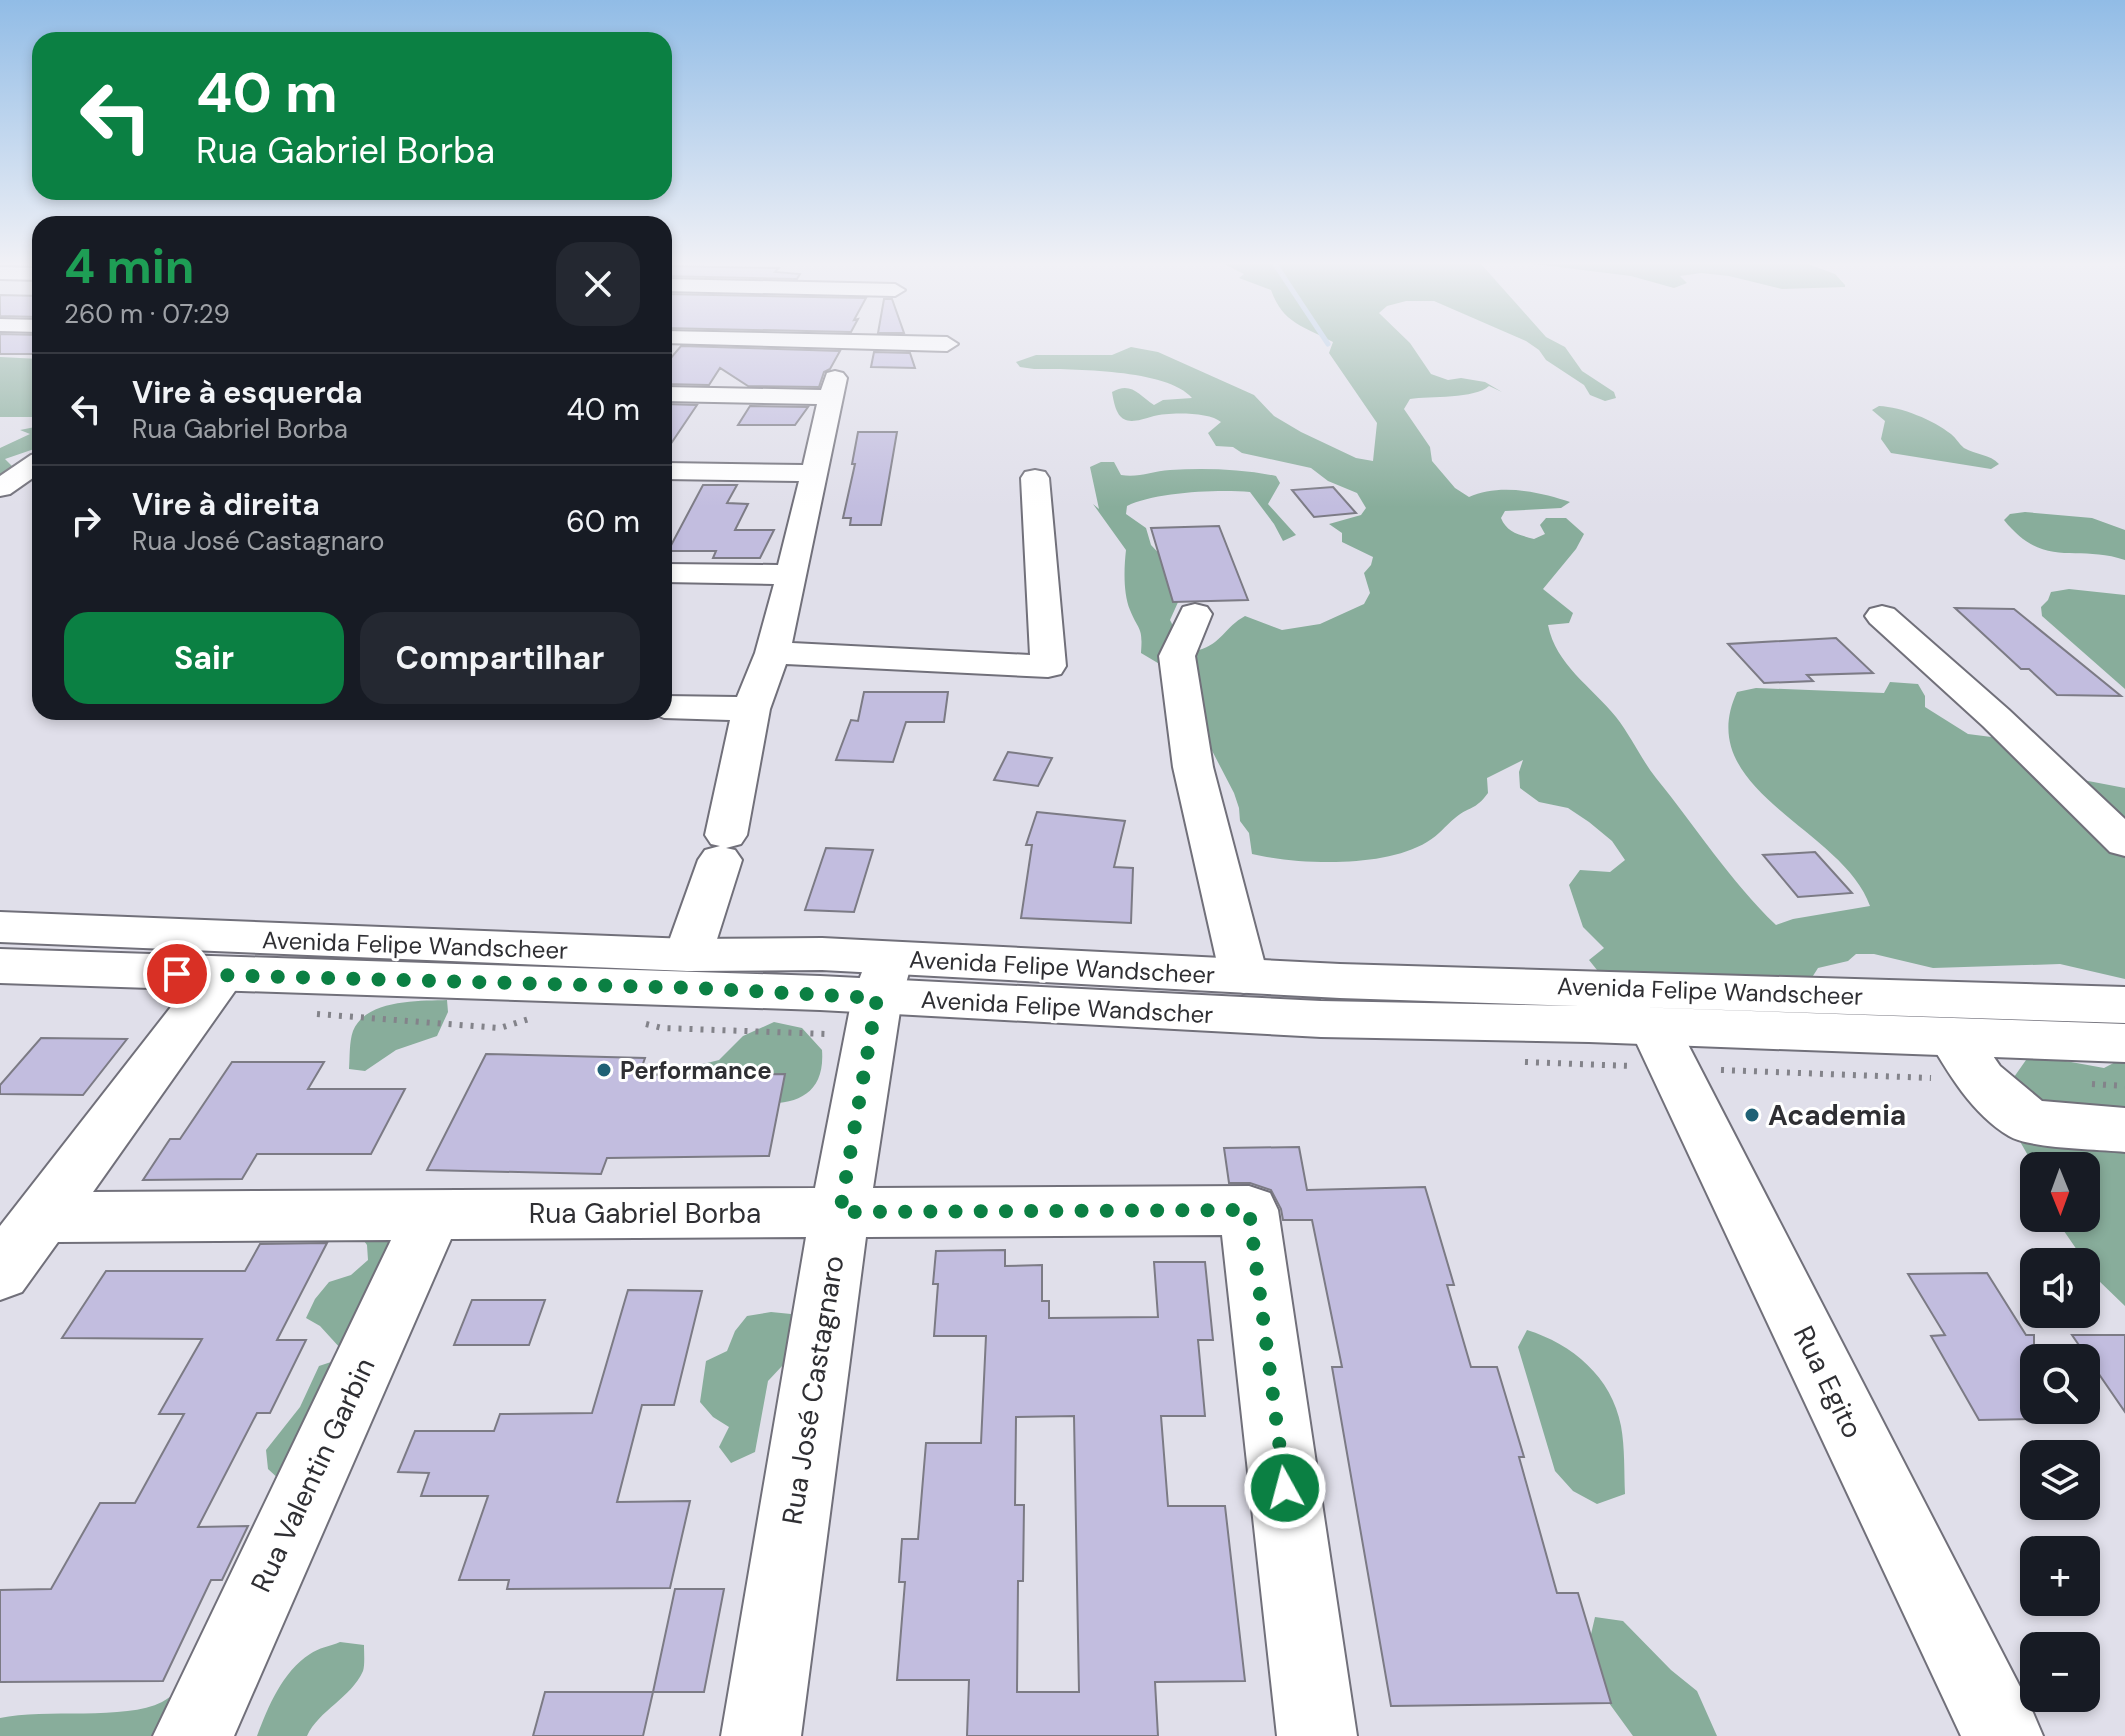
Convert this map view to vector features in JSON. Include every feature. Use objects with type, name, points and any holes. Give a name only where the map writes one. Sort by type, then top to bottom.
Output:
[{"type":"street","points":[[948,345],[966,357]]},
{"type":"street","points":[[672,394],[832,388],[792,575],[772,653],[751,709],[723,848],[688,955]]},
{"type":"street","points":[[0,488],[32,466]]},
{"type":"street","points":[[672,471],[815,473]]},
{"type":"street","points":[[772,653],[1048,666],[1035,478]]},
{"type":"street","points":[[672,573],[792,575]]},
{"type":"street","points":[[1195,614],[1177,656],[1193,767],[1244,976]]},
{"type":"street","points":[[1882,616],[1996,718],[2125,843]]},
{"type":"street","points":[[672,707],[751,709]]},
{"type":"street","name":"Avenida Felipe Wandscheer","points":[[0,927],[688,955],[822,954],[883,978],[1244,976],[2125,1005]]},
{"type":"street","name":"Avenida Felipe Wandscher","points":[[0,966],[789,991],[883,978],[1321,1019],[1654,1027]]},
{"type":"street","points":[[0,1273],[223,974]]},
{"type":"street","name":"Rua José Castagnaro","points":[[761,1736],[840,1212],[883,978]]},
{"type":"street","name":"Avenida Felipe Wandscheer","points":[[1654,1027],[2125,1043]]},
{"type":"street","name":"Rua Egito","points":[[1654,1027],[2003,1736]]},
{"type":"street","points":[[1953,1037],[1981,1080],[2029,1121],[2125,1130]]},
{"type":"street","name":"Rua Gabriel Borba","points":[[42,1217],[1249,1210],[1317,1736]]},
{"type":"street","name":"Rua Valentin Garbin","points":[[193,1736],[433,1214]]},
{"type":"green space","points":[[1332,345],[1411,345],[1431,374],[1448,380],[1461,378],[1485,382],[1502,392],[1489,386],[1463,395],[1410,399],[1404,409],[1430,447],[1432,461],[1455,488],[1469,497],[1493,490],[1506,490],[1533,492],[1570,502],[1561,508],[1505,511],[1501,518],[1510,530],[1534,539],[1545,534],[1540,525],[1546,518],[1566,518],[1584,534],[1576,549],[1543,589],[1573,613],[1569,623],[1548,625],[1558,652],[1616,717],[1651,771],[1728,872],[1776,925],[1793,919],[1870,906],[1855,878],[1752,783],[1735,756],[1728,726],[1737,692],[1756,688],[1884,693],[1890,682],[1918,684],[1925,696],[1925,707],[1968,734],[2007,739],[2083,780],[2125,788],[2125,979],[2060,964],[1933,968],[1874,954],[1856,954],[1848,961],[1818,968],[1811,979],[1610,975],[1597,970],[1589,960],[1604,948],[1583,927],[1569,885],[1580,870],[1610,872],[1625,860],[1612,841],[1589,822],[1568,808],[1539,802],[1520,788],[1519,772],[1523,760],[1487,778],[1488,793],[1479,803],[1460,814],[1431,839],[1409,850],[1341,862],[1252,854],[1249,833],[1240,821],[1234,793],[1207,741],[1183,678],[1141,653],[1141,633],[1126,596],[1126,550],[1093,504],[1099,509],[1090,467],[1101,462],[1114,462],[1121,475],[1128,476],[1196,469],[1236,470],[1276,476],[1280,483],[1268,504],[1296,535],[1283,541],[1250,492],[1187,493],[1153,497],[1127,506],[1126,514],[1146,528],[1151,545],[1167,562],[1179,600],[1170,620],[1182,638],[1199,650],[1213,644],[1245,616],[1282,630],[1320,624],[1364,604],[1370,593],[1364,573],[1373,557],[1342,542],[1342,533],[1329,524],[1361,515],[1366,508],[1357,493],[1328,481],[1311,468],[1242,453],[1233,447],[1216,446],[1208,433],[1221,422],[1216,419],[1179,414],[1136,421],[1124,419],[1117,411],[1112,392],[1130,389],[1154,405],[1163,400],[1192,398],[1180,388],[1141,376],[1034,369],[1020,367],[1016,362],[1036,355],[1112,355],[1131,347],[1158,352],[1254,395],[1274,416],[1301,432],[1356,458],[1373,461],[1377,423],[1329,353]]},
{"type":"green space","points":[[1532,345],[1565,347],[1582,371],[1614,392],[1616,398],[1605,401],[1590,395],[1584,385],[1546,360]]},
{"type":"green space","points":[[0,357],[32,359],[32,417],[0,417]]},
{"type":"green space","points":[[1879,406],[1926,419],[1951,434],[1964,448],[1999,464],[1991,469],[1891,453],[1881,439],[1885,421],[1872,410]]},
{"type":"green space","points":[[32,428],[32,450],[5,459],[15,469],[0,482],[0,448],[30,434],[20,430]]},
{"type":"green space","points":[[2025,512],[2092,518],[2125,530],[2125,560],[2107,555],[2047,551],[2033,545],[2004,520],[2010,514]]},
{"type":"green space","points":[[2069,589],[2125,595],[2125,689],[2042,616],[2041,607],[2051,592]]},
{"type":"green space","points":[[447,1000],[448,1012],[437,1036],[396,1050],[365,1071],[349,1069],[353,1031],[369,1013],[394,1004]]},
{"type":"green space","points":[[774,1022],[802,1028],[822,1050],[818,1079],[804,1095],[781,1103],[752,1103],[641,1076],[719,1060],[743,1036]]},
{"type":"green space","points":[[2125,1057],[2125,1306],[2100,1282],[2100,1248],[2076,1248],[2065,1232],[2100,1232],[2100,1152],[2026,1152],[2010,1124],[2000,1097],[2026,1060],[2060,1060],[2104,1068]]},
{"type":"green space","points":[[402,1217],[341,1349],[320,1326],[306,1318],[315,1299],[329,1282],[351,1275],[368,1260],[367,1245],[359,1234]]},
{"type":"green space","points":[[771,1312],[791,1314],[803,1328],[798,1349],[768,1381],[755,1452],[731,1463],[719,1447],[729,1427],[713,1417],[700,1402],[706,1361],[727,1351],[735,1331],[747,1316]]},
{"type":"green space","points":[[1527,1330],[1574,1354],[1588,1365],[1609,1392],[1621,1426],[1625,1494],[1597,1504],[1573,1491],[1555,1471],[1518,1347]]},
{"type":"green space","points":[[343,1358],[281,1481],[268,1469],[266,1450],[300,1407],[319,1366]]},
{"type":"green space","points":[[1595,1617],[1623,1621],[1671,1670],[1697,1691],[1717,1736],[1633,1736],[1609,1703],[1589,1643]]},
{"type":"green space","points":[[340,1642],[364,1645],[363,1671],[351,1689],[319,1719],[307,1736],[257,1736],[271,1702],[291,1670],[313,1652]]},
{"type":"green space","points":[[191,1679],[206,1736],[0,1736],[0,1718],[146,1708],[166,1700]]},
{"type":"building","points":[[0,345],[32,345],[32,354],[0,354]]},
{"type":"building","points":[[681,346],[840,351],[830,369],[824,372],[819,387],[748,386],[720,368],[709,385],[672,384],[672,357]]},
{"type":"building","points":[[874,352],[910,353],[915,368],[871,367]]},
{"type":"building","points":[[672,404],[697,405],[672,442]]},
{"type":"building","points":[[750,406],[808,407],[795,425],[738,425]]},
{"type":"building","points":[[858,432],[897,432],[881,525],[850,525],[851,518],[843,518],[855,464],[852,464]]},
{"type":"building","points":[[703,485],[737,485],[727,503],[748,504],[735,530],[774,530],[760,558],[713,558],[716,551],[672,551],[672,543]]},
{"type":"building","points":[[1333,487],[1356,513],[1314,517],[1292,490]]},
{"type":"building","points":[[1219,526],[1248,600],[1173,602],[1151,528]]},
{"type":"building","points":[[1955,608],[2014,609],[2121,696],[2057,695],[2029,669],[2021,669]]},
{"type":"building","points":[[1836,638],[1873,673],[1807,675],[1813,681],[1764,683],[1728,644]]},
{"type":"building","points":[[864,692],[948,692],[944,722],[906,722],[893,762],[836,760],[851,720],[858,721]]},
{"type":"building","points":[[1008,752],[1052,758],[1038,786],[994,780]]},
{"type":"building","points":[[1037,812],[1125,821],[1114,867],[1133,868],[1131,923],[1021,918],[1032,845],[1026,845]]},
{"type":"building","points":[[826,848],[873,850],[854,912],[805,910]]},
{"type":"building","points":[[1815,852],[1852,893],[1798,897],[1763,855]]},
{"type":"building","points":[[41,1038],[127,1039],[83,1095],[0,1094],[0,1085]]},
{"type":"building","points":[[486,1054],[645,1058],[639,1075],[785,1074],[769,1156],[607,1158],[601,1174],[427,1170]]},
{"type":"building","points":[[232,1062],[324,1062],[308,1089],[405,1089],[371,1154],[257,1154],[242,1179],[143,1180],[170,1139],[180,1139]]},
{"type":"building","points":[[1299,1147],[1307,1190],[1425,1187],[1454,1285],[1447,1285],[1471,1367],[1497,1367],[1524,1457],[1519,1457],[1557,1593],[1578,1593],[1611,1703],[1391,1706],[1332,1367],[1342,1367],[1312,1220],[1283,1220],[1271,1190],[1250,1183],[1229,1183],[1224,1148]]},
{"type":"building","points":[[327,1243],[277,1340],[306,1340],[270,1413],[257,1413],[198,1527],[248,1526],[222,1580],[211,1580],[163,1681],[0,1682],[0,1590],[51,1589],[100,1503],[135,1503],[184,1414],[159,1414],[202,1339],[62,1338],[106,1271],[245,1271],[260,1244]]},
{"type":"building","points":[[1005,1250],[1005,1266],[1042,1265],[1042,1301],[1049,1301],[1049,1318],[1158,1317],[1154,1262],[1205,1262],[1213,1340],[1198,1340],[1205,1416],[1161,1416],[1168,1506],[1225,1506],[1245,1681],[1155,1682],[1158,1736],[967,1736],[969,1680],[897,1680],[905,1582],[899,1582],[902,1539],[918,1539],[926,1443],[981,1443],[986,1336],[934,1336],[938,1284],[933,1284],[936,1251]],"holes":[[[1074,1416],[1079,1692],[1017,1692],[1018,1581],[1023,1581],[1024,1505],[1015,1505],[1016,1417]]]},
{"type":"building","points":[[1987,1273],[2020,1328],[2026,1335],[2034,1335],[2034,1344],[2020,1344],[2020,1419],[1979,1420],[1931,1336],[1945,1335],[1908,1274]]},
{"type":"building","points":[[628,1290],[702,1291],[674,1405],[642,1405],[617,1502],[690,1501],[670,1588],[507,1589],[509,1580],[459,1580],[488,1496],[421,1496],[429,1473],[398,1472],[415,1431],[494,1431],[500,1414],[592,1413]]},
{"type":"building","points":[[472,1300],[545,1300],[529,1345],[454,1345]]},
{"type":"building","points":[[2072,1335],[2125,1335],[2125,1412],[2100,1376],[2100,1344],[2078,1344]]},
{"type":"building","points":[[675,1589],[724,1589],[704,1692],[653,1692]]},
{"type":"building","points":[[545,1692],[653,1692],[643,1736],[533,1736]]},
{"type":"place","name":"Performance","points":[[604,1070]]},
{"type":"place","name":"Academia","points":[[1752,1115]]},
{"type":"route","points":[[177,974],[697,988],[877,998],[840,1212],[1249,1210],[1285,1488]]}]
